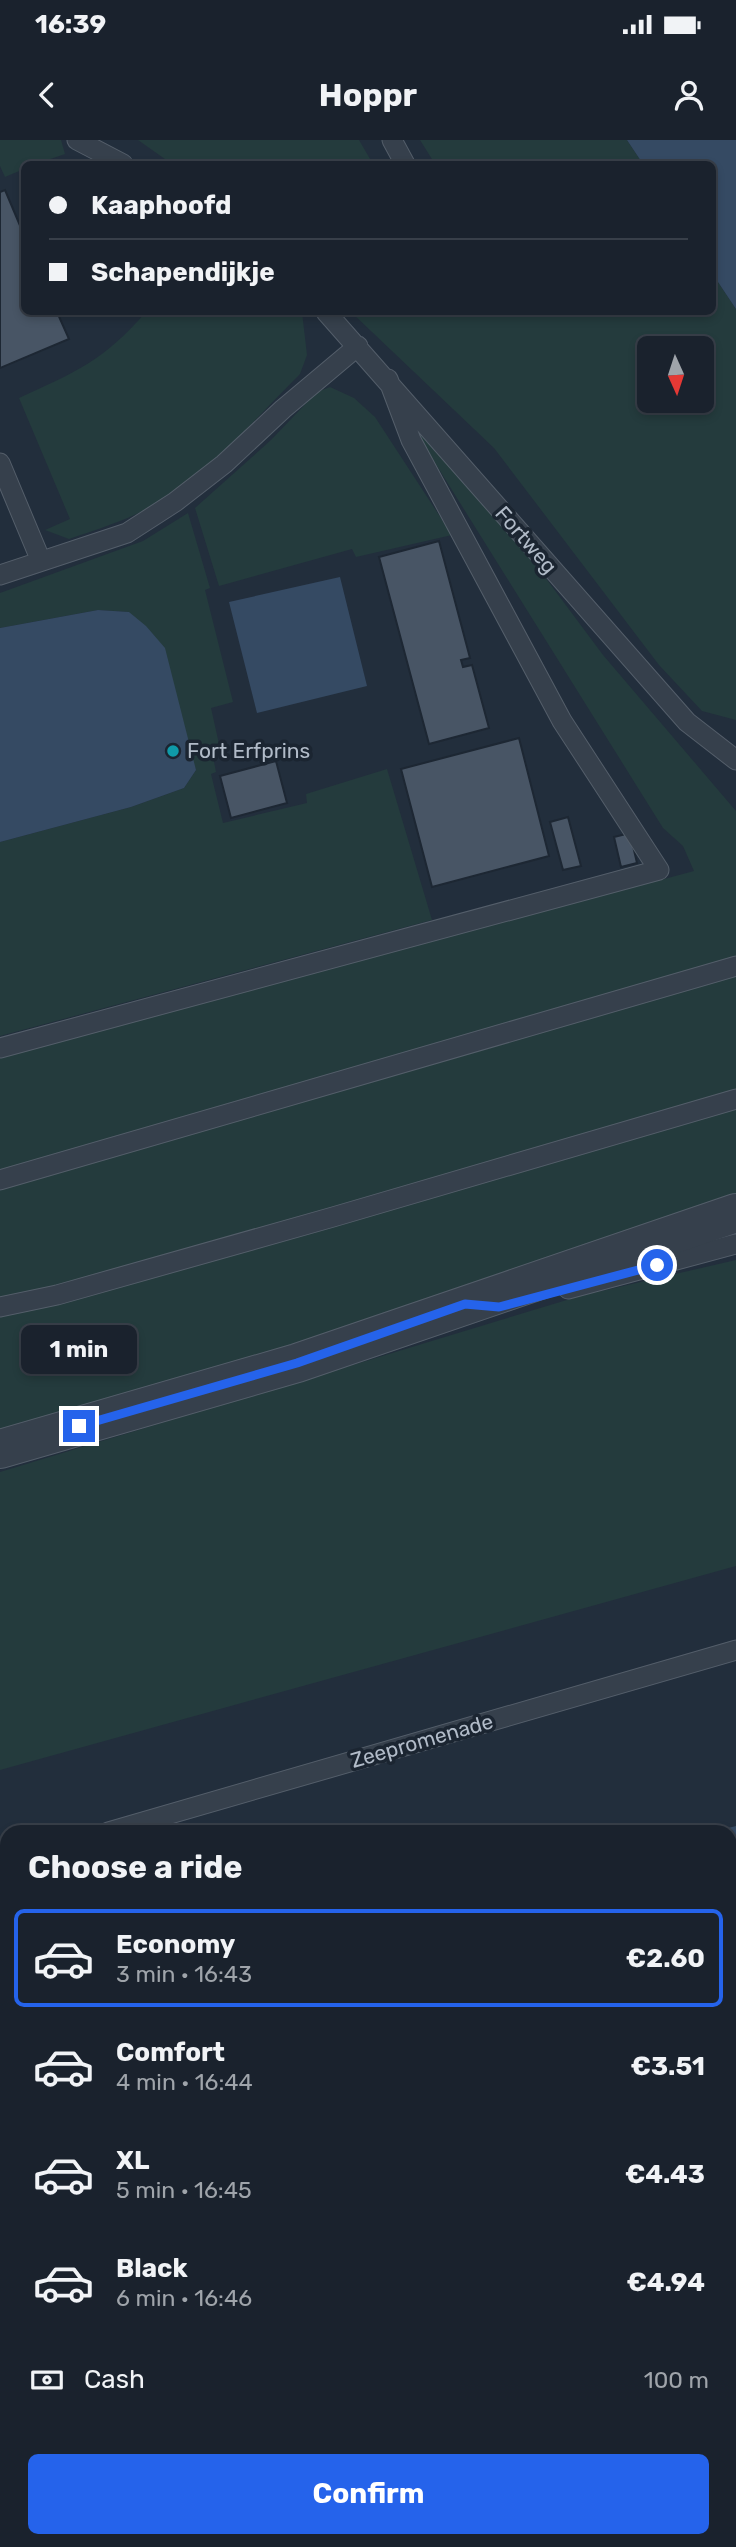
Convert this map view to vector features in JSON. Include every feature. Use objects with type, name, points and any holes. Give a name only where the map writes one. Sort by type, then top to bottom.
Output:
[{"type":"street","points":[[0,1449],[297,1363],[736,1213]]},
{"type":"lane","points":[[77,140],[117,161]]},
{"type":"lane","points":[[392,140],[403,161]]},
{"type":"lane","name":"Fortweg","points":[[329,315],[687,722],[736,760]]},
{"type":"lane","points":[[0,575],[127,533],[175,502],[224,464],[358,345]]},
{"type":"lane","points":[[0,1048],[659,870],[562,721],[411,440],[388,379]]},
{"type":"lane","points":[[0,463],[41,561]]},
{"type":"lane","points":[[0,1180],[736,966]]},
{"type":"lane","points":[[0,1307],[57,1295],[294,1228],[736,1098]]},
{"type":"lane","points":[[465,1304],[499,1307],[736,1244]]},
{"type":"lane","name":"Zeepromenade","points":[[132,1825],[736,1650]]},
{"type":"green space","points":[[0,140],[61,140],[65,154],[45,161],[21,161],[21,170],[5,177],[0,166]]},
{"type":"green space","points":[[138,140],[359,140],[371,161],[168,161]]},
{"type":"green space","points":[[420,140],[627,140],[641,161],[433,161]]},
{"type":"green space","points":[[716,279],[736,309],[736,720],[702,711],[659,665],[494,448],[354,315],[716,315]]},
{"type":"green space","points":[[143,315],[302,315],[307,355],[300,374],[218,456],[183,486],[153,506],[130,517],[69,539],[45,530],[70,519],[19,398],[88,364],[131,329]]},
{"type":"green space","points":[[330,387],[354,398],[375,417],[452,535],[356,557],[352,549],[219,586],[195,508],[271,440],[317,392]]},
{"type":"green space","points":[[412,426],[437,432],[603,655],[736,811],[736,1197],[221,1368],[0,1431],[0,1058],[694,871],[683,846],[663,828]]},
{"type":"green space","points":[[188,513],[210,588],[205,590],[233,702],[211,708],[219,744],[211,746],[216,772],[211,774],[223,823],[307,803],[306,794],[387,769],[432,920],[0,1036],[0,842],[131,807],[184,788],[196,770],[129,612],[98,610],[0,628],[0,593],[143,541]]},
{"type":"green space","points":[[736,1260],[736,1566],[0,1770],[0,1472],[580,1296]]},
{"type":"water","points":[[627,140],[736,140],[736,309],[716,279],[716,161],[641,161]]},
{"type":"water","points":[[340,577],[367,686],[257,713],[229,602]]},
{"type":"water","points":[[98,610],[129,612],[146,626],[165,648],[196,770],[184,788],[131,807],[0,842],[0,628]]},
{"type":"building","points":[[5,190],[21,228],[21,315],[58,315],[69,339],[0,368],[0,192]]},
{"type":"building","points":[[439,541],[470,658],[461,660],[463,667],[472,665],[489,728],[429,744],[379,557]]},
{"type":"building","points":[[519,738],[549,856],[432,887],[401,769]]},
{"type":"building","points":[[276,761],[287,803],[231,818],[220,776]]},
{"type":"building","points":[[568,817],[581,866],[563,870],[550,822]]},
{"type":"building","points":[[630,833],[637,863],[621,867],[614,837]]},
{"type":"place","name":"Fort Erfprins","points":[[173,751]]},
{"type":"route","points":[[79,1426],[297,1363],[465,1304],[499,1307],[657,1265]]}]
